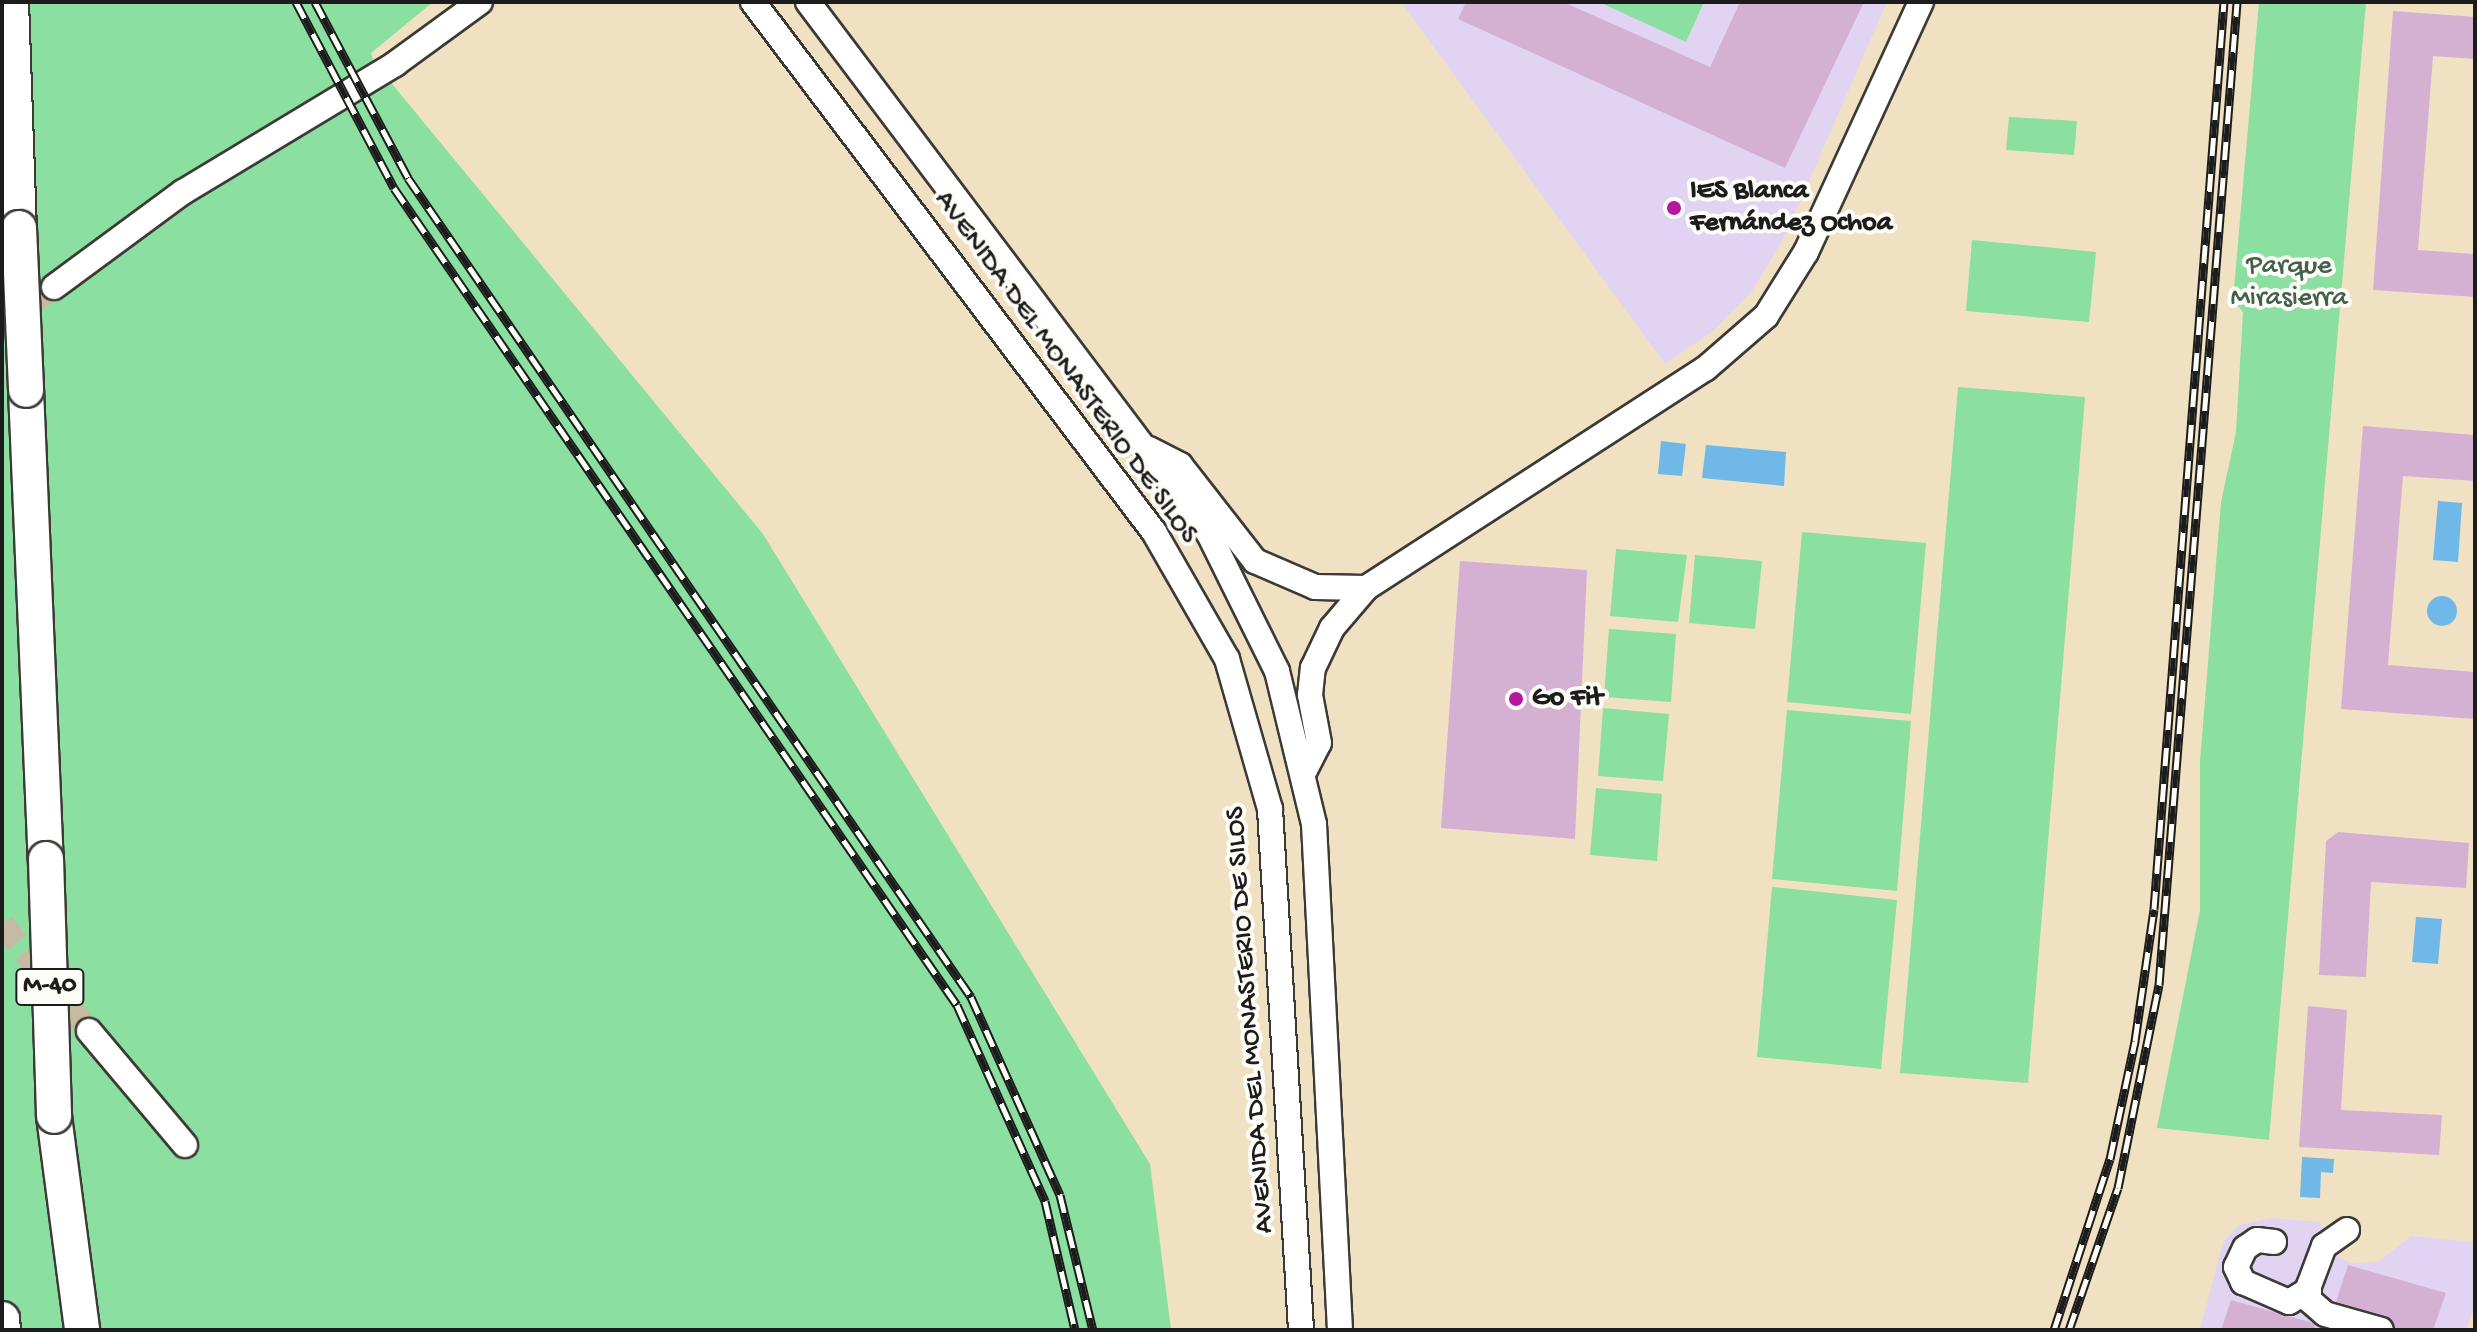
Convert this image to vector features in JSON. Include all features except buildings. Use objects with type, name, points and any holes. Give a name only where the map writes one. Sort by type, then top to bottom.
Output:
[{"type":"highway","name":"M-40","points":[[11,2],[63,1330]]},
{"type":"highway","points":[[54,1116],[82,1330]]},
{"type":"highway","points":[[2,1319],[3,1330]]},
{"type":"street","points":[[54,287],[183,192],[395,64],[480,2]]},
{"type":"street","name":"AVENIDA DEL MONASTERIO DE SILOS","points":[[753,2],[1154,532],[1227,659],[1270,809],[1301,1330]]},
{"type":"street","name":"AVENIDA DEL MONASTERIO DE SILOS","points":[[808,2],[1209,534],[1247,605],[1277,671],[1305,770],[1314,824],[1340,1330]]},
{"type":"street","points":[[1305,770],[1319,743],[1310,695],[1313,668],[1332,628],[1366,588],[1705,369],[1766,316],[1811,242],[1921,2]]},
{"type":"street","points":[[1143,446],[1180,465],[1255,561],[1305,585],[1366,588]]},
{"type":"street","points":[[89,1031],[185,1145]]},
{"type":"street","points":[[2299,1296],[2324,1246],[2347,1230]]},
{"type":"street","points":[[2274,1242],[2257,1240],[2245,1248],[2238,1275],[2249,1288],[2299,1296],[2325,1314],[2352,1327],[2381,1330]]},
{"type":"shaded area","name":"IES Blanca Fernández Ochoa","points":[[1401,2],[1887,2],[1785,236],[1752,291],[1714,330],[1665,364]]},
{"type":"shaded area","points":[[2272,1218],[2320,1222],[2335,1255],[2350,1263],[2378,1262],[2411,1236],[2475,1242],[2475,1304],[2466,1330],[2200,1330],[2223,1242],[2239,1225]]},
{"type":"green space","points":[[2,2],[433,2],[371,53],[374,62],[763,534],[1150,1164],[1171,1330],[2,1330]]},
{"type":"green space","points":[[1599,2],[1704,2],[1686,42]]},
{"type":"green space","name":"Parque Mirasierra","points":[[2259,2],[2366,2],[2269,1140],[2157,1128],[2200,910],[2200,762],[2221,502],[2236,432],[2243,312],[2233,300]]},
{"type":"green space","points":[[2009,117],[2077,121],[2074,155],[2006,150]]},
{"type":"green space","points":[[1972,240],[2096,252],[2089,322],[1966,311]]},
{"type":"green space","points":[[1958,387],[2085,397],[2028,1083],[1900,1073]]},
{"type":"green space","points":[[1802,532],[1926,543],[1911,714],[1787,702]]},
{"type":"green space","points":[[1616,549],[1687,555],[1678,622],[1610,616]]},
{"type":"green space","points":[[1695,555],[1762,561],[1755,629],[1689,623]]},
{"type":"green space","points":[[1609,629],[1676,634],[1671,702],[1604,697]]},
{"type":"green space","points":[[1603,708],[1669,714],[1663,781],[1598,776]]},
{"type":"green space","points":[[1787,710],[1911,721],[1897,891],[1772,879]]},
{"type":"green space","points":[[1596,788],[1662,794],[1657,861],[1590,855]]},
{"type":"green space","points":[[1772,887],[1897,900],[1881,1069],[1757,1057]]},
{"type":"water","points":[[1661,441],[1686,444],[1682,476],[1658,474]]},
{"type":"water","points":[[1706,445],[1786,452],[1784,486],[1702,478]]},
{"type":"water","points":[[2438,501],[2462,503],[2458,562],[2433,560]]},
{"type":"water","points":[[2442,596],[2453,600],[2457,611],[2453,622],[2442,626],[2431,622],[2427,611],[2431,600]]},
{"type":"water","points":[[2416,917],[2442,919],[2438,964],[2412,962]]},
{"type":"water","points":[[2302,1157],[2334,1159],[2333,1173],[2321,1172],[2320,1198],[2300,1197]]},
{"type":"tunnel","points":[[2,325],[54,287]]},
{"type":"tunnel","points":[[2,924],[89,1031]]},
{"type":"railway","points":[[296,2],[394,188],[957,1005],[1045,1201],[1075,1330]]},
{"type":"railway","points":[[315,2],[408,178],[971,997],[1060,1195],[1093,1330]]},
{"type":"railway","points":[[2054,1330],[2110,1159],[2135,1041],[2154,909],[2224,2]]},
{"type":"railway","points":[[2069,1330],[2118,1188],[2159,985],[2237,2]]},
{"type":"place","name":"IES Blanca Fernández Ochoa","points":[[1674,208]]},
{"type":"place","name":"Go Fit","points":[[1516,699]]}]
